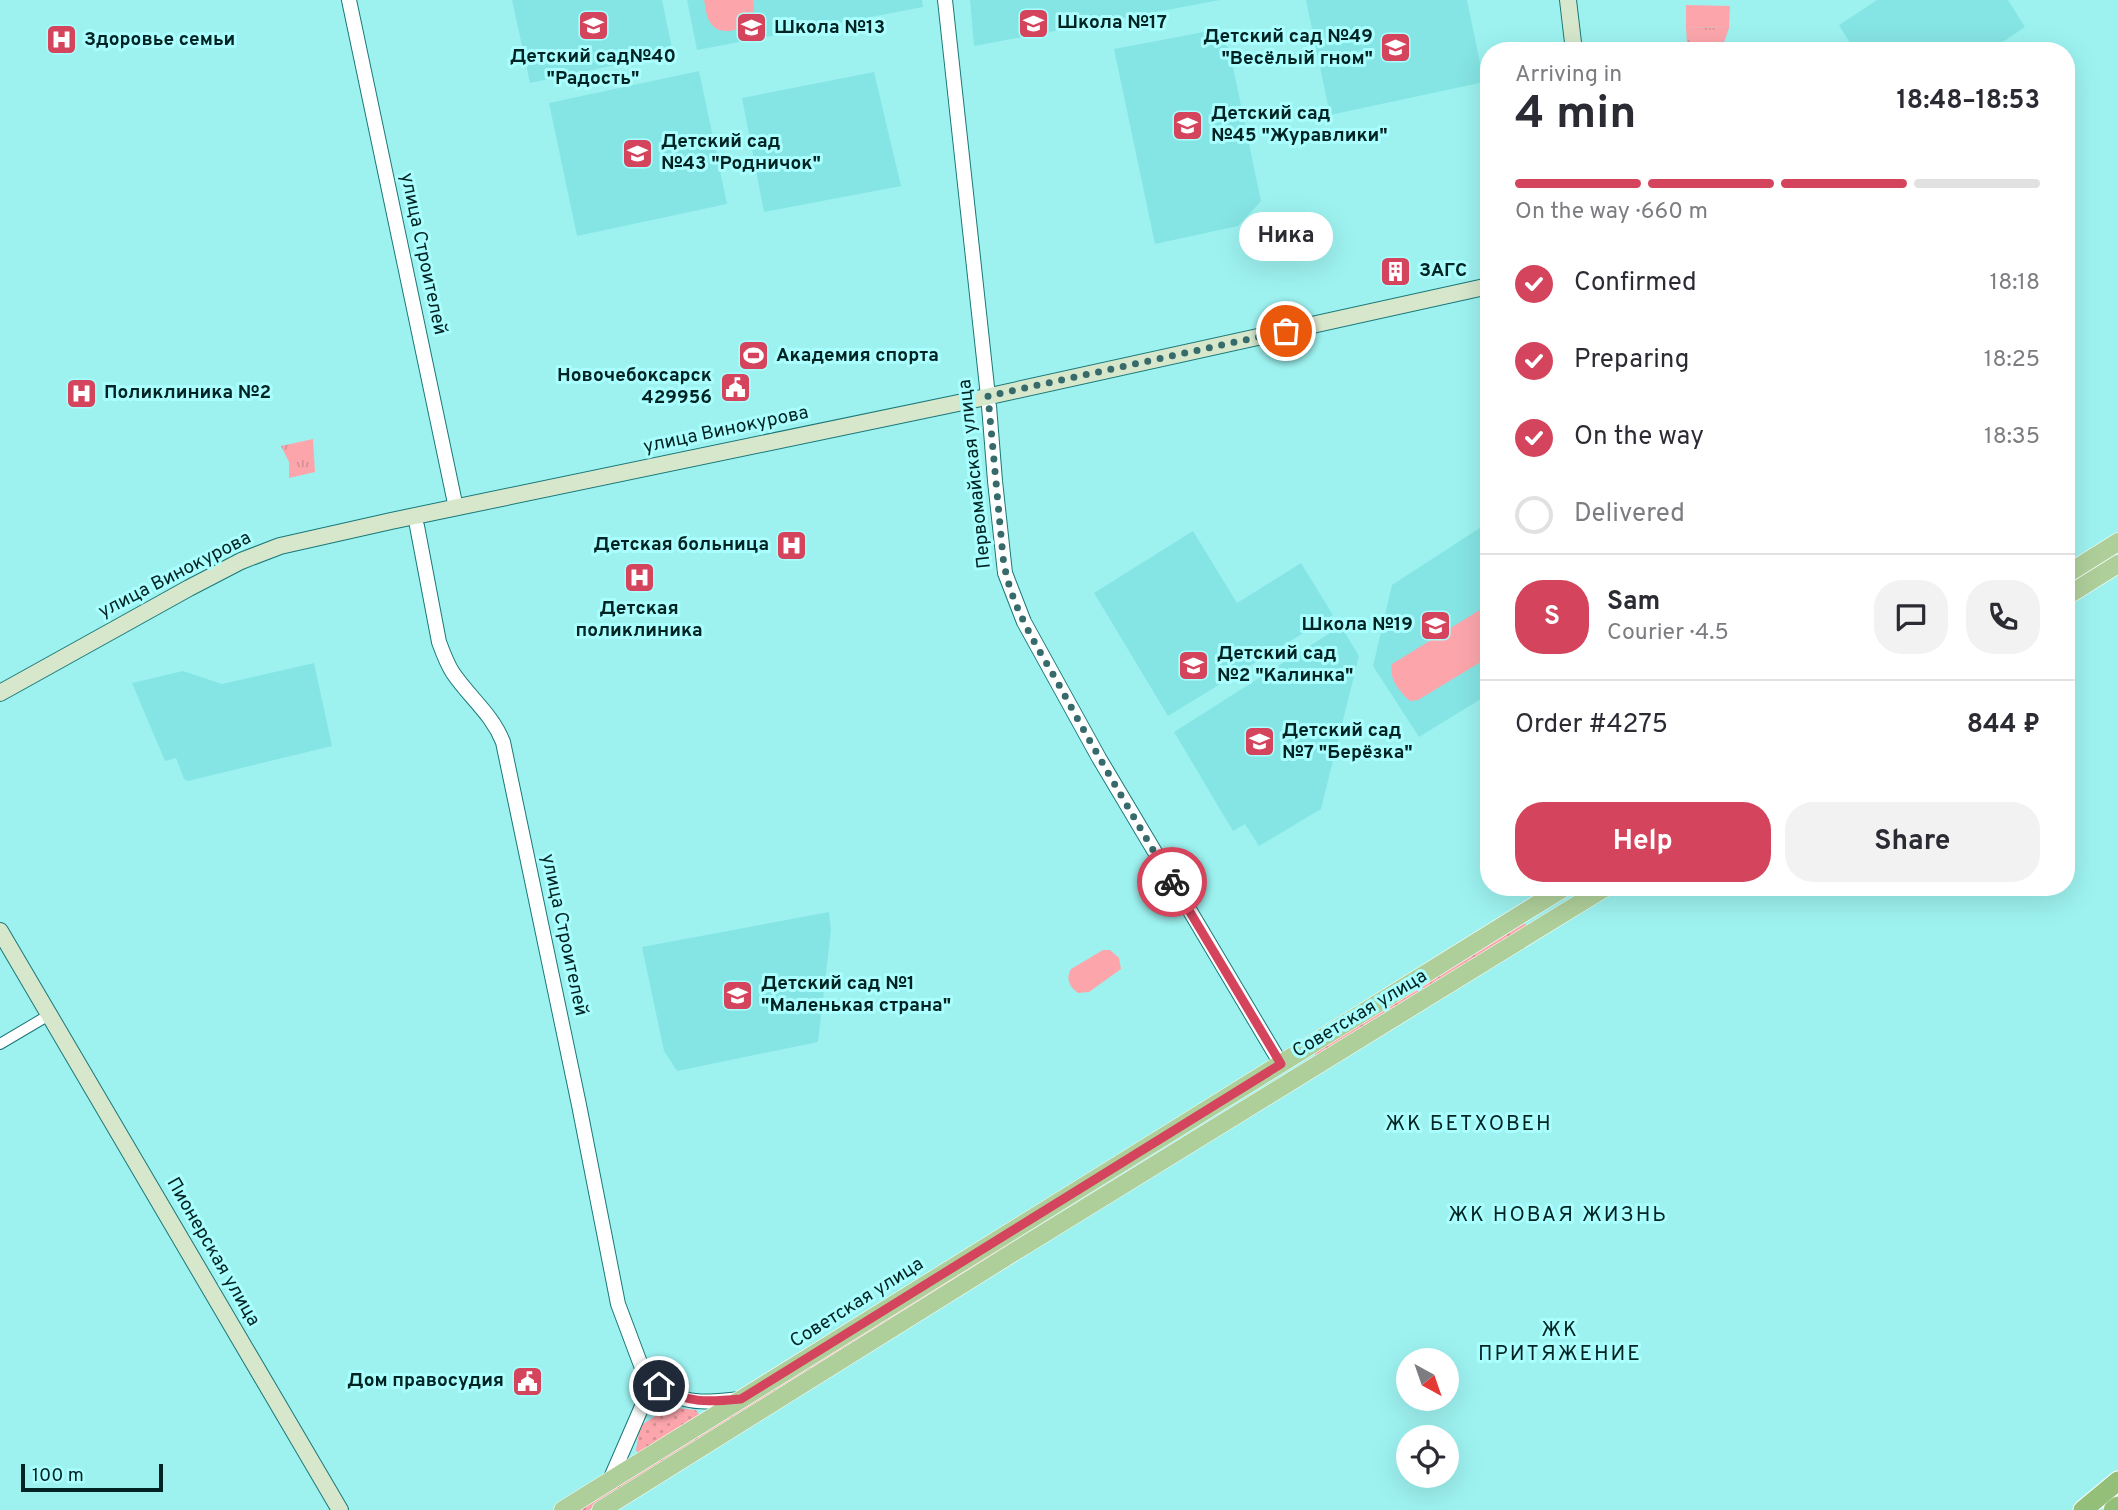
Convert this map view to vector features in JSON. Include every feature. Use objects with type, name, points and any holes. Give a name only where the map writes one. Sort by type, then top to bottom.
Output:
[{"type":"highway","points":[[2083,1510],[2118,1481]]},
{"type":"highway","points":[[2113,1510],[2118,1506]]},
{"type":"main road","points":[[1559,0],[1563,42]]},
{"type":"main road","points":[[1568,0],[1573,42]]},
{"type":"main road","name":"улица Винокурова","points":[[0,693],[233,576],[276,558],[416,521],[989,401],[1440,302],[1480,289]]},
{"type":"main road","name":"улица Винокурова","points":[[1440,302],[1480,298]]},
{"type":"main road","points":[[2075,569],[2118,542]]},
{"type":"main road","points":[[2075,591],[2118,564]]},
{"type":"main road","name":"улица Винокурова","points":[[0,704],[102,642]]},
{"type":"main road","name":"Советская улица","points":[[563,1510],[1551,896]]},
{"type":"main road","name":"Советская улица","points":[[601,1510],[1592,896]]},
{"type":"main road","points":[[1527,911],[1539,929]]},
{"type":"main road","name":"Пионерская улица","points":[[0,931],[340,1510]]},
{"type":"main road","name":"Первомайская улица","points":[[1281,1064],[1291,1081]]},
{"type":"main road","points":[[1012,1230],[1023,1247]]},
{"type":"street","name":"улица Строителей","points":[[349,0],[457,512]]},
{"type":"street","name":"Первомайская улица","points":[[945,0],[1005,573],[1024,622],[1098,758],[1281,1064]]},
{"type":"street","name":"улица Строителей","points":[[416,521],[439,642],[445,659],[453,673],[497,727],[503,742],[618,1304],[642,1368],[645,1394],[643,1404],[611,1480]]},
{"type":"street","points":[[0,1044],[50,1015]]},
{"type":"street","name":"улица Строителей","points":[[642,1368],[659,1386],[687,1400],[708,1402],[741,1399]]},
{"type":"shaded area","name":"Детский сад№40 \"Радость\"","points":[[512,0],[662,0],[673,53],[530,83]]},
{"type":"shaded area","name":"Школа №13","points":[[687,0],[922,0],[923,7],[697,50]]},
{"type":"shaded area","name":"Школа №17","points":[[970,0],[1220,0],[974,46]]},
{"type":"shaded area","name":"Детский сад №49 \"Весёлый гном\"","points":[[1306,0],[1467,0],[1480,63],[1480,83],[1330,115]]},
{"type":"shaded area","points":[[1877,0],[2008,0],[2025,27],[2002,42],[1849,42],[1839,25]]},
{"type":"shaded area","name":"Детский сад №45 \"Журавлики\"","points":[[1209,31],[1229,48],[1261,201],[1238,226],[1155,244],[1114,49]]},
{"type":"shaded area","name":"Детский сад №43 \"Родничок\"","points":[[699,71],[727,204],[577,236],[549,103]]},
{"type":"shaded area","points":[[874,72],[901,186],[764,212],[742,98]]},
{"type":"shaded area","name":"Школа №19","points":[[1480,528],[1480,700],[1419,737],[1373,666],[1392,585]]},
{"type":"shaded area","name":"Детский сад №2 \"Калинка\"","points":[[1193,531],[1237,603],[1301,563],[1333,615],[1168,716],[1094,593]]},
{"type":"shaded area","name":"Детский сад №7 \"Берёзка\"","points":[[1341,626],[1359,656],[1321,809],[1259,846],[1245,824],[1233,831],[1174,732]]},
{"type":"shaded area","points":[[314,663],[332,746],[188,781],[184,779],[176,758],[165,761],[132,683],[183,671],[222,684]]},
{"type":"shaded area","name":"Детский сад №1 \"Маленькая страна\"","points":[[829,912],[831,930],[818,1042],[677,1071],[664,1051],[642,947]]},
{"type":"green space","points":[[704,0],[753,0],[754,12],[750,22],[742,28],[719,30],[709,21]]},
{"type":"green space","points":[[1686,5],[1730,6],[1729,28],[1686,27]]},
{"type":"green space","points":[[1686,27],[1729,28],[1724,42],[1687,42]]},
{"type":"green space","points":[[313,439],[315,472],[289,478],[289,462],[281,446]]},
{"type":"green space","points":[[1480,610],[1480,662],[1418,700],[1410,701],[1393,679],[1392,664]]},
{"type":"green space","points":[[1525,923],[1527,928],[1317,1057],[1314,1053]]},
{"type":"green space","points":[[1103,950],[1110,950],[1119,958],[1121,969],[1089,992],[1078,993],[1069,982],[1071,969]]},
{"type":"green space","points":[[1010,1242],[1013,1245],[589,1510],[581,1510]]},
{"type":"green space","points":[[669,1407],[696,1410],[700,1416],[639,1456],[636,1450],[640,1426]]},
{"type":"way so far","points":[[1172,882],[1098,758],[1011,593],[1003,557],[988,396],[1286,331]]},
{"type":"place","name":"Школа №17","points":[[1034,23]]},
{"type":"place","name":"Детский сад№40 \"Радость\"","points":[[593,26]]},
{"type":"place","name":"Школа №13","points":[[751,28]]},
{"type":"place","name":"Здоровье семьи","points":[[61,40]]},
{"type":"place","name":"Детский сад №49 \"Весёлый гном\"","points":[[1396,48]]},
{"type":"place","name":"Детский сад №45 \"Журавлики\"","points":[[1188,125]]},
{"type":"place","name":"Детский сад №43 \"Родничок\"","points":[[638,153]]},
{"type":"place","name":"ЗАГС","points":[[1396,271]]},
{"type":"place","name":"Ника","points":[[1286,331]]},
{"type":"place","name":"Академия спорта","points":[[753,356]]},
{"type":"place","name":"Новочебоксарск 429956","points":[[735,387]]},
{"type":"place","name":"Поликлиника №2","points":[[81,393]]},
{"type":"place","name":"Детская больница","points":[[792,545]]},
{"type":"place","name":"Детская поликлиника","points":[[639,578]]},
{"type":"place","name":"Школа №19","points":[[1436,625]]},
{"type":"place","name":"Детский сад №2 \"Калинка\"","points":[[1194,665]]},
{"type":"place","name":"Детский сад №7 \"Берёзка\"","points":[[1259,742]]},
{"type":"place","name":"Детский сад №1 \"Маленькая страна\"","points":[[738,995]]},
{"type":"place","name":"Дом правосудия","points":[[527,1381]]},
{"type":"district","name":"ЖК БЕТХОВЕН","points":[[1469,1124]]},
{"type":"district","name":"ЖК НОВАЯ ЖИЗНЬ","points":[[1558,1215]]},
{"type":"district","name":"ЖК ПРИТЯЖЕНИЕ","points":[[1560,1342]]},
{"type":"route","points":[[659,1386],[687,1400],[708,1402],[741,1399],[1281,1064],[1172,882]]}]
